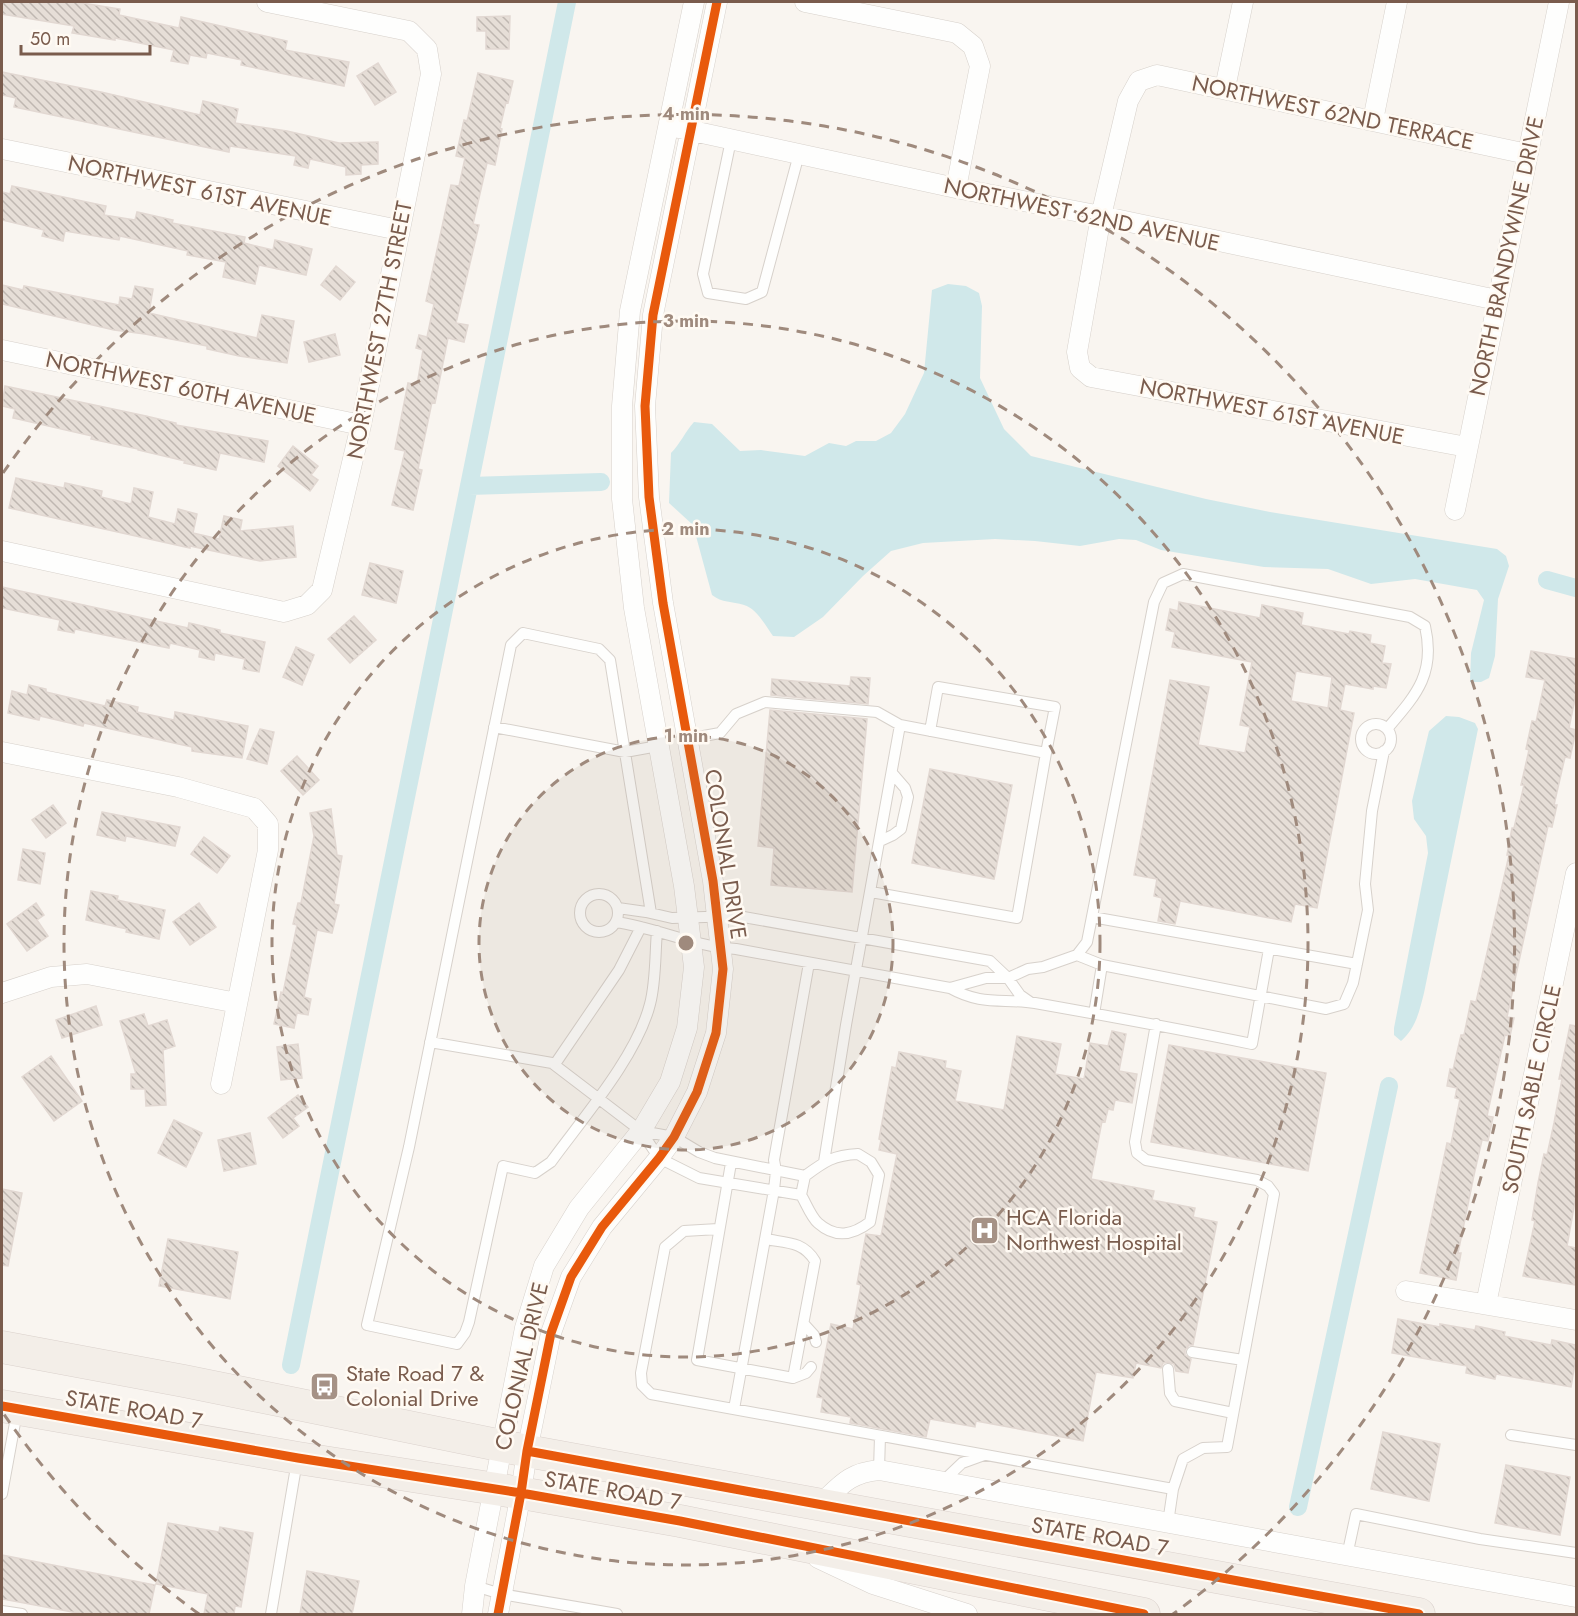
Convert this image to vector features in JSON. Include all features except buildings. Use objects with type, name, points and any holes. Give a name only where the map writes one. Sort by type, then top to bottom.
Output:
[{"type":"main road","name":"STATE ROAD 7","points":[[2,1347],[515,1448],[1419,1614]]},
{"type":"main road","name":"STATE ROAD 7","points":[[9,1408],[680,1521],[1144,1614]]},
{"type":"street","name":"NORTHWEST 27TH STREET","points":[[2,551],[284,612],[307,605],[322,590],[361,425],[431,74],[427,49],[409,31],[267,2]]},
{"type":"street","name":"COLONIAL DRIVE","points":[[508,1491],[515,1448],[525,1328],[544,1266],[579,1208],[641,1131],[670,1082],[687,1028],[694,967],[689,918],[634,608],[622,499],[622,406],[630,311],[694,2]]},
{"type":"street","name":"COLONIAL DRIVE","points":[[508,1491],[515,1448],[551,1333],[572,1277],[602,1227],[674,1137],[698,1092],[716,1032],[723,969],[714,881],[663,603],[648,497],[645,406],[653,315],[717,2]]},
{"type":"street","points":[[805,2],[957,33],[973,46],[980,66],[956,188]]},
{"type":"street","points":[[1225,88],[1243,2]]},
{"type":"street","points":[[1373,120],[1397,2]]},
{"type":"street","name":"NORTH BRANDYWINE DRIVE","points":[[1455,510],[1559,2]]},
{"type":"street","name":"NORTHWEST 62ND TERRACE","points":[[1101,216],[1128,101],[1139,81],[1157,75],[1527,154]]},
{"type":"street","name":"NORTHWEST 62ND AVENUE","points":[[668,125],[956,188],[1101,216],[1497,300]]},
{"type":"street","name":"NORTHWEST 61ST AVENUE","points":[[2,149],[399,230]]},
{"type":"street","name":"NORTHWEST 61ST AVENUE","points":[[1101,216],[1077,352],[1080,368],[1091,377],[1467,447]]},
{"type":"street","name":"NORTHWEST 60TH AVENUE","points":[[2,350],[361,425]]},
{"type":"street","points":[[622,499],[648,497]]},
{"type":"street","points":[[634,608],[663,603]]},
{"type":"street","points":[[658,746],[687,739]]},
{"type":"street","points":[[2,752],[178,787],[254,808],[268,824],[268,850],[221,1084]]},
{"type":"street","name":"SOUTH SABLE CIRCLE","points":[[1486,1304],[1576,873]]},
{"type":"street","points":[[2,993],[51,977],[87,974],[237,1003]]},
{"type":"street","points":[[1406,1291],[1576,1320]]},
{"type":"street","points":[[821,1504],[843,1484],[861,1472],[879,1470],[1576,1597]]},
{"type":"street","points":[[472,1614],[475,1586],[508,1491]]},
{"type":"street","points":[[498,1614],[508,1491]]},
{"type":"street","points":[[785,1543],[873,1584],[967,1614]]},
{"type":"lane","points":[[731,140],[703,274],[708,293],[746,300],[762,292],[799,154]]},
{"type":"lane","points":[[950,988],[986,978],[1008,978],[1028,969],[1043,967],[1077,955],[1087,942],[1154,602],[1163,583],[1183,574],[1410,617],[1425,626],[1430,645],[1426,668],[1417,693],[1387,729]]},
{"type":"lane","points":[[651,913],[610,660],[599,649],[523,633],[511,645],[409,1147],[367,1325],[457,1344],[469,1322],[503,1166],[535,1173],[551,1162],[639,1035],[651,1002],[657,931]]},
{"type":"lane","points":[[871,892],[1017,918],[1055,707],[938,687],[930,731]]},
{"type":"lane","points":[[687,739],[720,733],[736,714],[765,702],[877,712],[900,725],[1046,753]]},
{"type":"lane","points":[[1077,955],[1102,965],[1326,1009],[1344,1004],[1353,983],[1368,910],[1365,884],[1372,811],[1384,751],[1391,741],[1387,729],[1375,724],[1367,728],[1362,735],[1362,744],[1368,751],[1376,754],[1384,751]]},
{"type":"lane","points":[[824,1162],[900,725]]},
{"type":"lane","points":[[494,727],[625,752],[658,746]]},
{"type":"lane","points":[[880,841],[901,828],[907,804],[908,796],[905,788],[892,772]]},
{"type":"lane","points":[[593,894],[606,895],[618,908],[616,922],[607,931],[594,932],[584,925],[579,914],[583,902],[593,894]]},
{"type":"lane","points":[[618,908],[672,918],[738,916],[990,961],[1030,1003]]},
{"type":"lane","points":[[1092,917],[1357,964]]},
{"type":"lane","points":[[616,922],[721,949],[736,949],[950,988],[966,996],[987,1001],[1030,1003],[1156,1024],[1252,1044],[1269,949]]},
{"type":"lane","points":[[555,1064],[620,970],[641,927]]},
{"type":"lane","points":[[734,1409],[774,1190],[776,1171],[774,1160],[809,963]]},
{"type":"lane","points":[[1094,1014],[1102,965]]},
{"type":"lane","points":[[1156,1024],[1135,1142],[1137,1153],[1146,1160],[1257,1180],[1268,1186],[1274,1194],[1227,1447],[1203,1448],[1183,1459],[1173,1489],[1168,1523]]},
{"type":"lane","points":[[430,1042],[555,1064],[641,1131],[659,1158],[699,1178],[801,1194]]},
{"type":"lane","points":[[641,1131],[674,1137],[699,1152],[731,1163],[804,1176],[824,1162],[840,1155],[858,1154],[871,1162],[879,1175],[870,1222],[857,1232],[845,1234],[832,1231],[818,1223],[801,1194],[804,1176]]},
{"type":"lane","points":[[731,1163],[697,1360],[794,1378],[806,1373],[811,1367]]},
{"type":"lane","points":[[718,1229],[684,1231],[665,1247],[642,1373],[642,1385],[651,1394],[1173,1489]]},
{"type":"lane","points":[[765,1239],[802,1246],[809,1251],[815,1261],[794,1378]]},
{"type":"lane","points":[[804,1324],[814,1335],[816,1342]]},
{"type":"lane","points":[[1192,1352],[1243,1360]]},
{"type":"lane","points":[[1168,1369],[1170,1393],[1175,1401],[1233,1413]]},
{"type":"lane","points":[[2,1494],[9,1408]]},
{"type":"lane","points":[[1511,1435],[1576,1445]]},
{"type":"lane","points":[[879,1470],[880,1436]]},
{"type":"lane","points":[[942,1482],[962,1463],[984,1455]]},
{"type":"lane","points":[[271,1614],[298,1458]]},
{"type":"lane","points":[[1347,1556],[1356,1514],[1480,1539],[1576,1553]]},
{"type":"lane","points":[[475,1586],[501,1594],[617,1614]]},
{"type":"lane","points":[[2,1611],[22,1614]]},
{"type":"water","points":[[948,284],[966,286],[979,293],[982,306],[980,378],[1004,429],[1031,456],[1206,499],[1270,512],[1497,549],[1506,556],[1509,566],[1498,599],[1495,656],[1489,678],[1481,682],[1470,682],[1471,653],[1484,600],[1477,590],[1415,579],[1371,584],[1328,569],[1264,567],[1161,550],[1136,540],[1119,539],[1080,546],[995,539],[923,543],[891,551],[823,617],[794,637],[773,636],[753,610],[716,598],[712,595],[693,525],[669,503],[671,453],[694,422],[712,424],[740,451],[761,450],[805,456],[829,443],[846,446],[856,441],[876,441],[891,433],[905,414],[924,373],[932,290]]},
{"type":"water","points":[[1446,716],[1459,717],[1475,723],[1478,729],[1424,993],[1414,1025],[1401,1041],[1394,1035],[1394,1028],[1428,853],[1426,836],[1414,819],[1412,801],[1429,731]]},
{"type":"waterway","points":[[291,1365],[567,2]]},
{"type":"waterway","points":[[469,486],[601,482]]},
{"type":"waterway","points":[[1547,580],[1576,588]]},
{"type":"waterway","points":[[1298,1507],[1389,1086]]},
{"type":"cycle path","points":[[498,1614],[551,1333],[571,1277],[602,1227],[674,1137],[697,1092],[716,1033],[723,969],[713,881],[663,603],[649,497],[645,406],[653,315],[717,2]]},
{"type":"cycle path","points":[[2,1406],[680,1521],[1144,1614]]},
{"type":"cycle path","points":[[527,1451],[1419,1614]]},
{"type":"place","name":"HCA Florida Northwest Hospital","points":[[985,1230]]},
{"type":"place","name":"State Road 7 & Colonial Drive","points":[[325,1386]]}]
